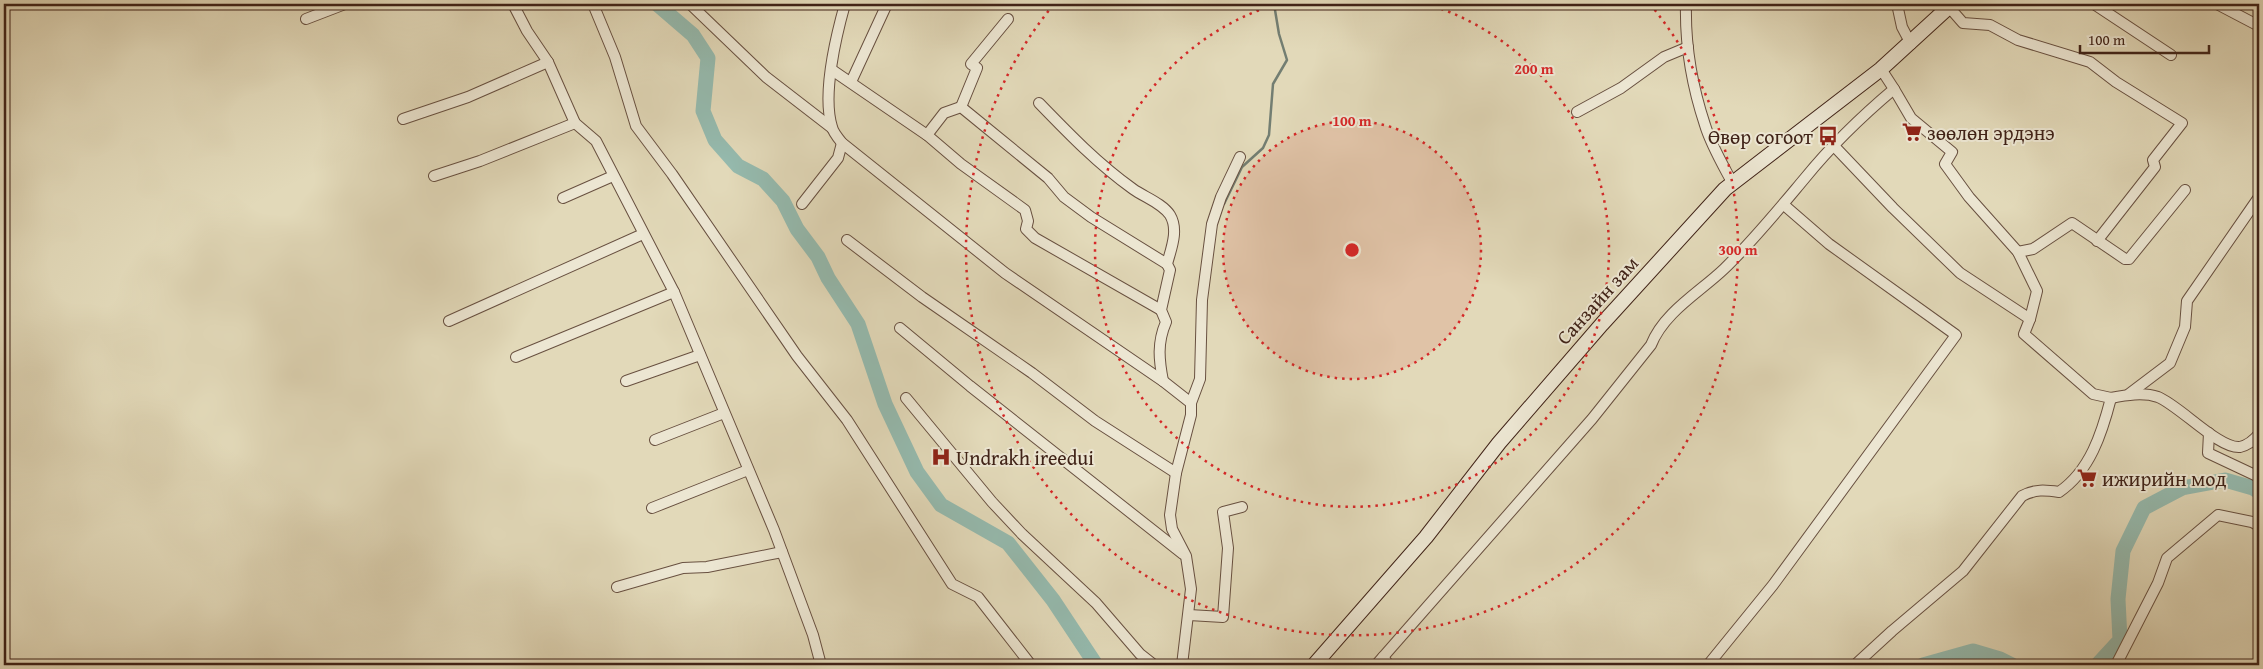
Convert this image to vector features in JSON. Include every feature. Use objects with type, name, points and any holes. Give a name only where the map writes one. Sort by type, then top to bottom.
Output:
[{"type":"main road","name":"Санзайн зам","points":[[1314,665],[1426,537],[1505,435],[1609,316],[1725,189],[1881,69],[1911,44],[1950,6]]},
{"type":"street","points":[[306,19],[345,4]]},
{"type":"street","points":[[514,4],[527,31],[548,62],[576,123],[596,141],[674,292],[782,552],[813,635],[822,665]]},
{"type":"street","points":[[593,4],[615,57],[636,126],[672,174],[796,356],[847,420],[952,584],[978,597],[1031,665]]},
{"type":"street","points":[[690,4],[766,77],[832,128],[842,143],[1005,273],[1163,381],[1191,403]]},
{"type":"street","points":[[832,128],[827,95],[838,29],[845,4]]},
{"type":"street","points":[[851,82],[887,4]]},
{"type":"street","points":[[1686,4],[1692,78],[1705,126],[1733,184]]},
{"type":"street","points":[[1897,4],[1902,26],[1911,44]]},
{"type":"street","points":[[2094,4],[2170,55]]},
{"type":"street","points":[[2219,4],[2259,26]]},
{"type":"street","points":[[1950,6],[1963,23],[1990,25],[2018,40],[2090,62],[2116,82],[2182,123],[2153,160],[2155,167],[2097,241]]},
{"type":"street","points":[[927,135],[944,113],[961,107],[978,68],[971,64],[1008,19]]},
{"type":"street","points":[[1577,112],[1621,88],[1664,58],[1688,47]]},
{"type":"street","points":[[403,119],[468,97],[548,62]]},
{"type":"street","points":[[1881,69],[1910,118],[1952,152],[1945,164],[1969,198],[2018,252],[2037,291],[2024,334],[2093,394],[2112,398],[2129,394],[2157,397],[2179,409],[2209,433],[2230,446],[2240,446],[2252,442],[2259,434]]},
{"type":"street","points":[[832,70],[927,135],[961,164],[1025,210],[1028,221],[1026,230],[1029,234],[1162,310]]},
{"type":"street","points":[[1376,665],[1386,661],[1592,419],[1651,345],[1656,333],[1695,292],[1723,270],[1834,146],[1858,121],[1894,89]]},
{"type":"street","points":[[1040,103],[1080,146],[1133,189],[1163,208],[1169,215],[1172,221],[1173,242],[1167,264]]},
{"type":"street","points":[[961,107],[1048,178],[1064,197],[1167,264],[1170,270],[1162,310],[1166,322],[1161,333],[1158,354],[1163,381]]},
{"type":"street","points":[[434,176],[480,162],[576,123]]},
{"type":"street","points":[[802,204],[838,158],[842,143]]},
{"type":"street","points":[[1834,146],[1893,208],[1960,273],[2030,319]]},
{"type":"street","points":[[1182,665],[1191,589],[1186,556],[1172,529],[1170,515],[1176,473],[1191,415],[1191,403],[1200,379],[1202,300],[1212,224],[1221,197],[1240,157]]},
{"type":"street","points":[[563,198],[613,176]]},
{"type":"street","points":[[2018,252],[2033,249],[2072,224],[2125,260],[2129,259],[2185,190]]},
{"type":"street","points":[[2129,394],[2170,363],[2185,327],[2187,301],[2259,197]]},
{"type":"street","points":[[1708,665],[1773,585],[1956,336],[1830,244],[1784,204]]},
{"type":"street","points":[[449,321],[643,234]]},
{"type":"street","points":[[847,240],[922,297],[1032,373],[1095,421],[1176,473]]},
{"type":"street","points":[[516,357],[674,292]]},
{"type":"street","points":[[900,328],[985,399],[1186,556]]},
{"type":"street","points":[[626,381],[700,355]]},
{"type":"street","points":[[906,398],[998,509],[1096,603],[1140,654],[1154,665]]},
{"type":"street","points":[[1855,665],[1963,571],[2022,496],[2032,491],[2044,489],[2059,492],[2070,485],[2096,446],[2112,398]]},
{"type":"street","points":[[655,440],[724,413]]},
{"type":"street","points":[[2209,433],[2208,453],[2259,477]]},
{"type":"street","points":[[652,508],[748,470]]},
{"type":"street","points":[[1189,614],[1223,617],[1228,548],[1223,512],[1242,508]]},
{"type":"street","points":[[2116,665],[2158,583],[2167,558],[2218,515],[2252,522],[2259,526]]},
{"type":"street","points":[[617,587],[683,568],[707,567],[782,552]]},
{"type":"waterway","points":[[657,4],[693,35],[708,58],[703,111],[715,140],[738,166],[763,179],[783,201],[797,229],[818,257],[828,278],[858,324],[885,404],[917,472],[941,505],[1008,543],[1053,600],[1096,665]]},
{"type":"waterway","points":[[1224,204],[1242,167],[1263,148],[1269,135],[1273,84],[1287,60],[1279,34],[1274,4]]},
{"type":"waterway","points":[[1934,4],[1934,12]]},
{"type":"waterway","points":[[2097,665],[2120,640],[2118,599],[2123,551],[2144,508],[2182,488],[2225,480],[2253,488],[2259,492]]},
{"type":"waterway","points":[[1923,665],[1973,651],[2000,659],[2012,665]]},
{"type":"place","name":"зөөлөн эрдэнэ","points":[[1912,132]]},
{"type":"place","name":"Өвөр согоот","points":[[1828,136]]},
{"type":"place","name":"Undrakh ireedui","points":[[941,457]]},
{"type":"place","name":"ижирийн мод","points":[[2087,478]]}]
